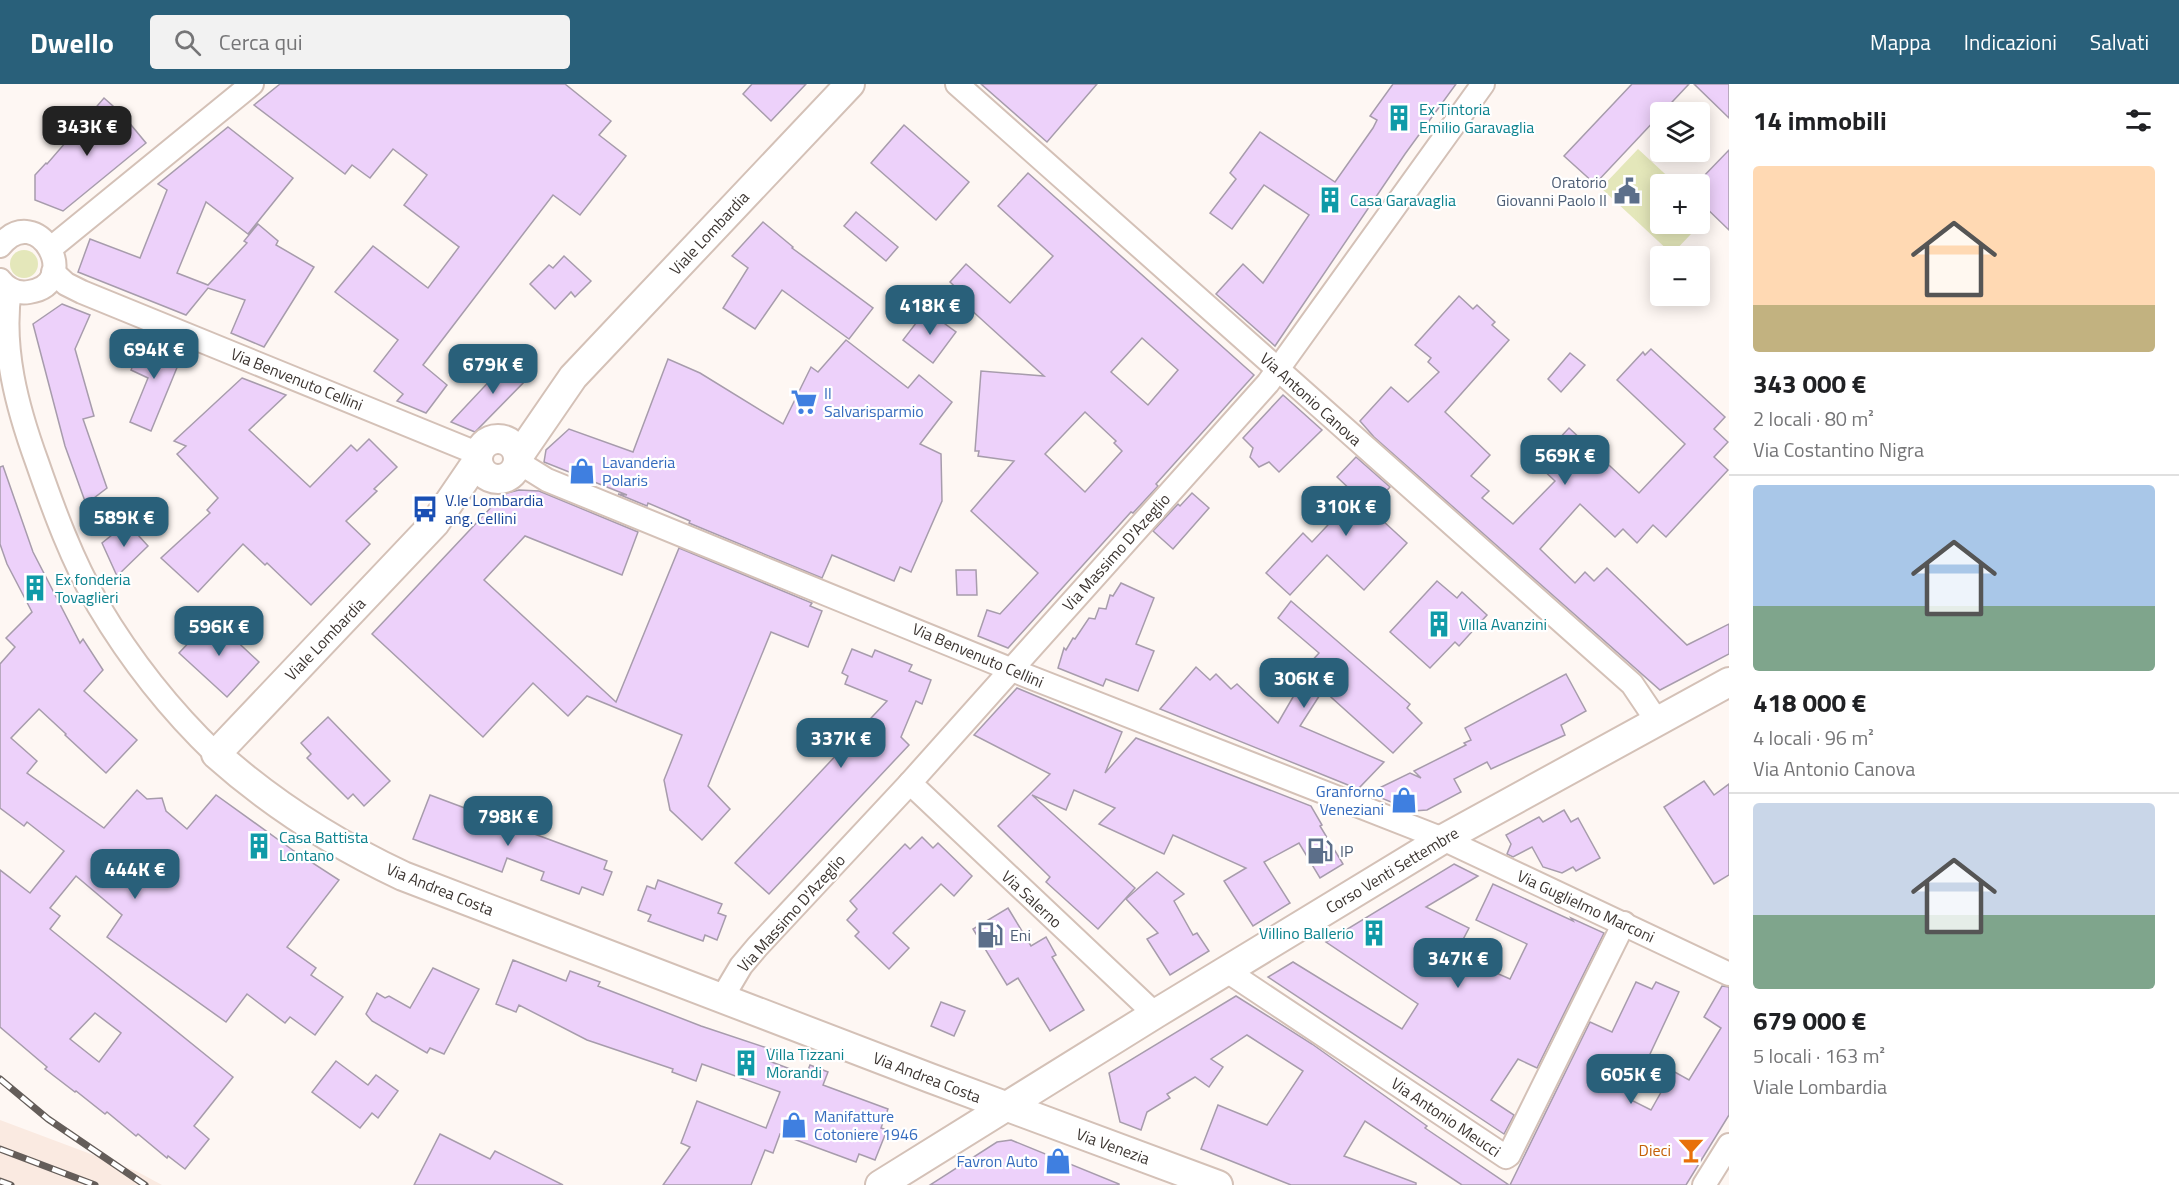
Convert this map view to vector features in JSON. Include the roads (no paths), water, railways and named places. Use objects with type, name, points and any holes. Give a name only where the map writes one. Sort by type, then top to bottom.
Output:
[{"type":"street","points":[[51,248],[252,84]]},
{"type":"street","name":"Viale Lombardia","points":[[216,754],[435,523],[463,501],[497,459],[568,382],[850,84]]},
{"type":"street","name":"Via Antonio Canova","points":[[957,84],[1632,684],[1657,721]]},
{"type":"street","name":"Via Massimo D'Azeglio","points":[[722,998],[734,975],[749,956],[910,783],[1278,370],[1483,84]]},
{"type":"street","points":[[4,236],[21,233],[38,236],[51,248],[53,256],[53,272],[44,286],[27,292],[5,284]]},
{"type":"street","name":"Via Benvenuto Cellini","points":[[53,272],[66,284],[82,292],[1010,669],[1443,839]]},
{"type":"street","name":"Via Andrea Costa","points":[[5,284],[8,397],[24,427],[70,548],[98,604],[154,686],[216,754],[270,798],[381,866],[1007,1107]]},
{"type":"street","name":"Corso Venti Settembre","points":[[880,1185],[1443,839],[1729,682]]},
{"type":"street","name":"Via Salerno","points":[[910,783],[1155,1014]]},
{"type":"street","name":"Via Guglielmo Marconi","points":[[1443,839],[1729,974]]},
{"type":"street","name":"Via Antonio Meucci","points":[[1227,970],[1506,1157],[1624,923]]},
{"type":"street","name":"Via Venezia","points":[[1007,1107],[1218,1185]]},
{"type":"street","points":[[1704,1185],[1729,1145]]},
{"type":"railway","points":[[0,1079],[48,1119],[145,1185]]},
{"type":"railway","points":[[0,1149],[95,1185]]},
{"type":"railway","points":[[0,1181],[11,1185]]},
{"type":"place","name":"Ex Tintoria Emilio Garavaglia","points":[[1399,118]]},
{"type":"place","name":"Oratorio Giovanni Paolo II","points":[[1627,191]]},
{"type":"place","name":"Casa Garavaglia","points":[[1330,200]]},
{"type":"place","name":"Il Salvarisparmio","points":[[804,402]]},
{"type":"place","name":"Lavanderia Polaris","points":[[582,471]]},
{"type":"place","name":"V.le Lombardia ang. Cellini","points":[[425,509]]},
{"type":"place","name":"Ex fonderia Tovaglieri","points":[[35,588]]},
{"type":"place","name":"Villa Avanzini","points":[[1439,624]]},
{"type":"place","name":"Granforno Veneziani","points":[[1404,800]]},
{"type":"place","name":"Casa Battista Lontano","points":[[259,846]]},
{"type":"place","name":"IP","points":[[1320,851]]},
{"type":"place","name":"Villino Ballerio","points":[[1374,933]]},
{"type":"place","name":"Eni","points":[[990,935]]},
{"type":"place","name":"Villa Tizzani Morandi","points":[[746,1063]]},
{"type":"place","name":"Manifatture Cotoniere 1946","points":[[794,1125]]},
{"type":"place","name":"Dieci","points":[[1691,1150]]},
{"type":"place","name":"Favron Auto","points":[[1058,1161]]}]
